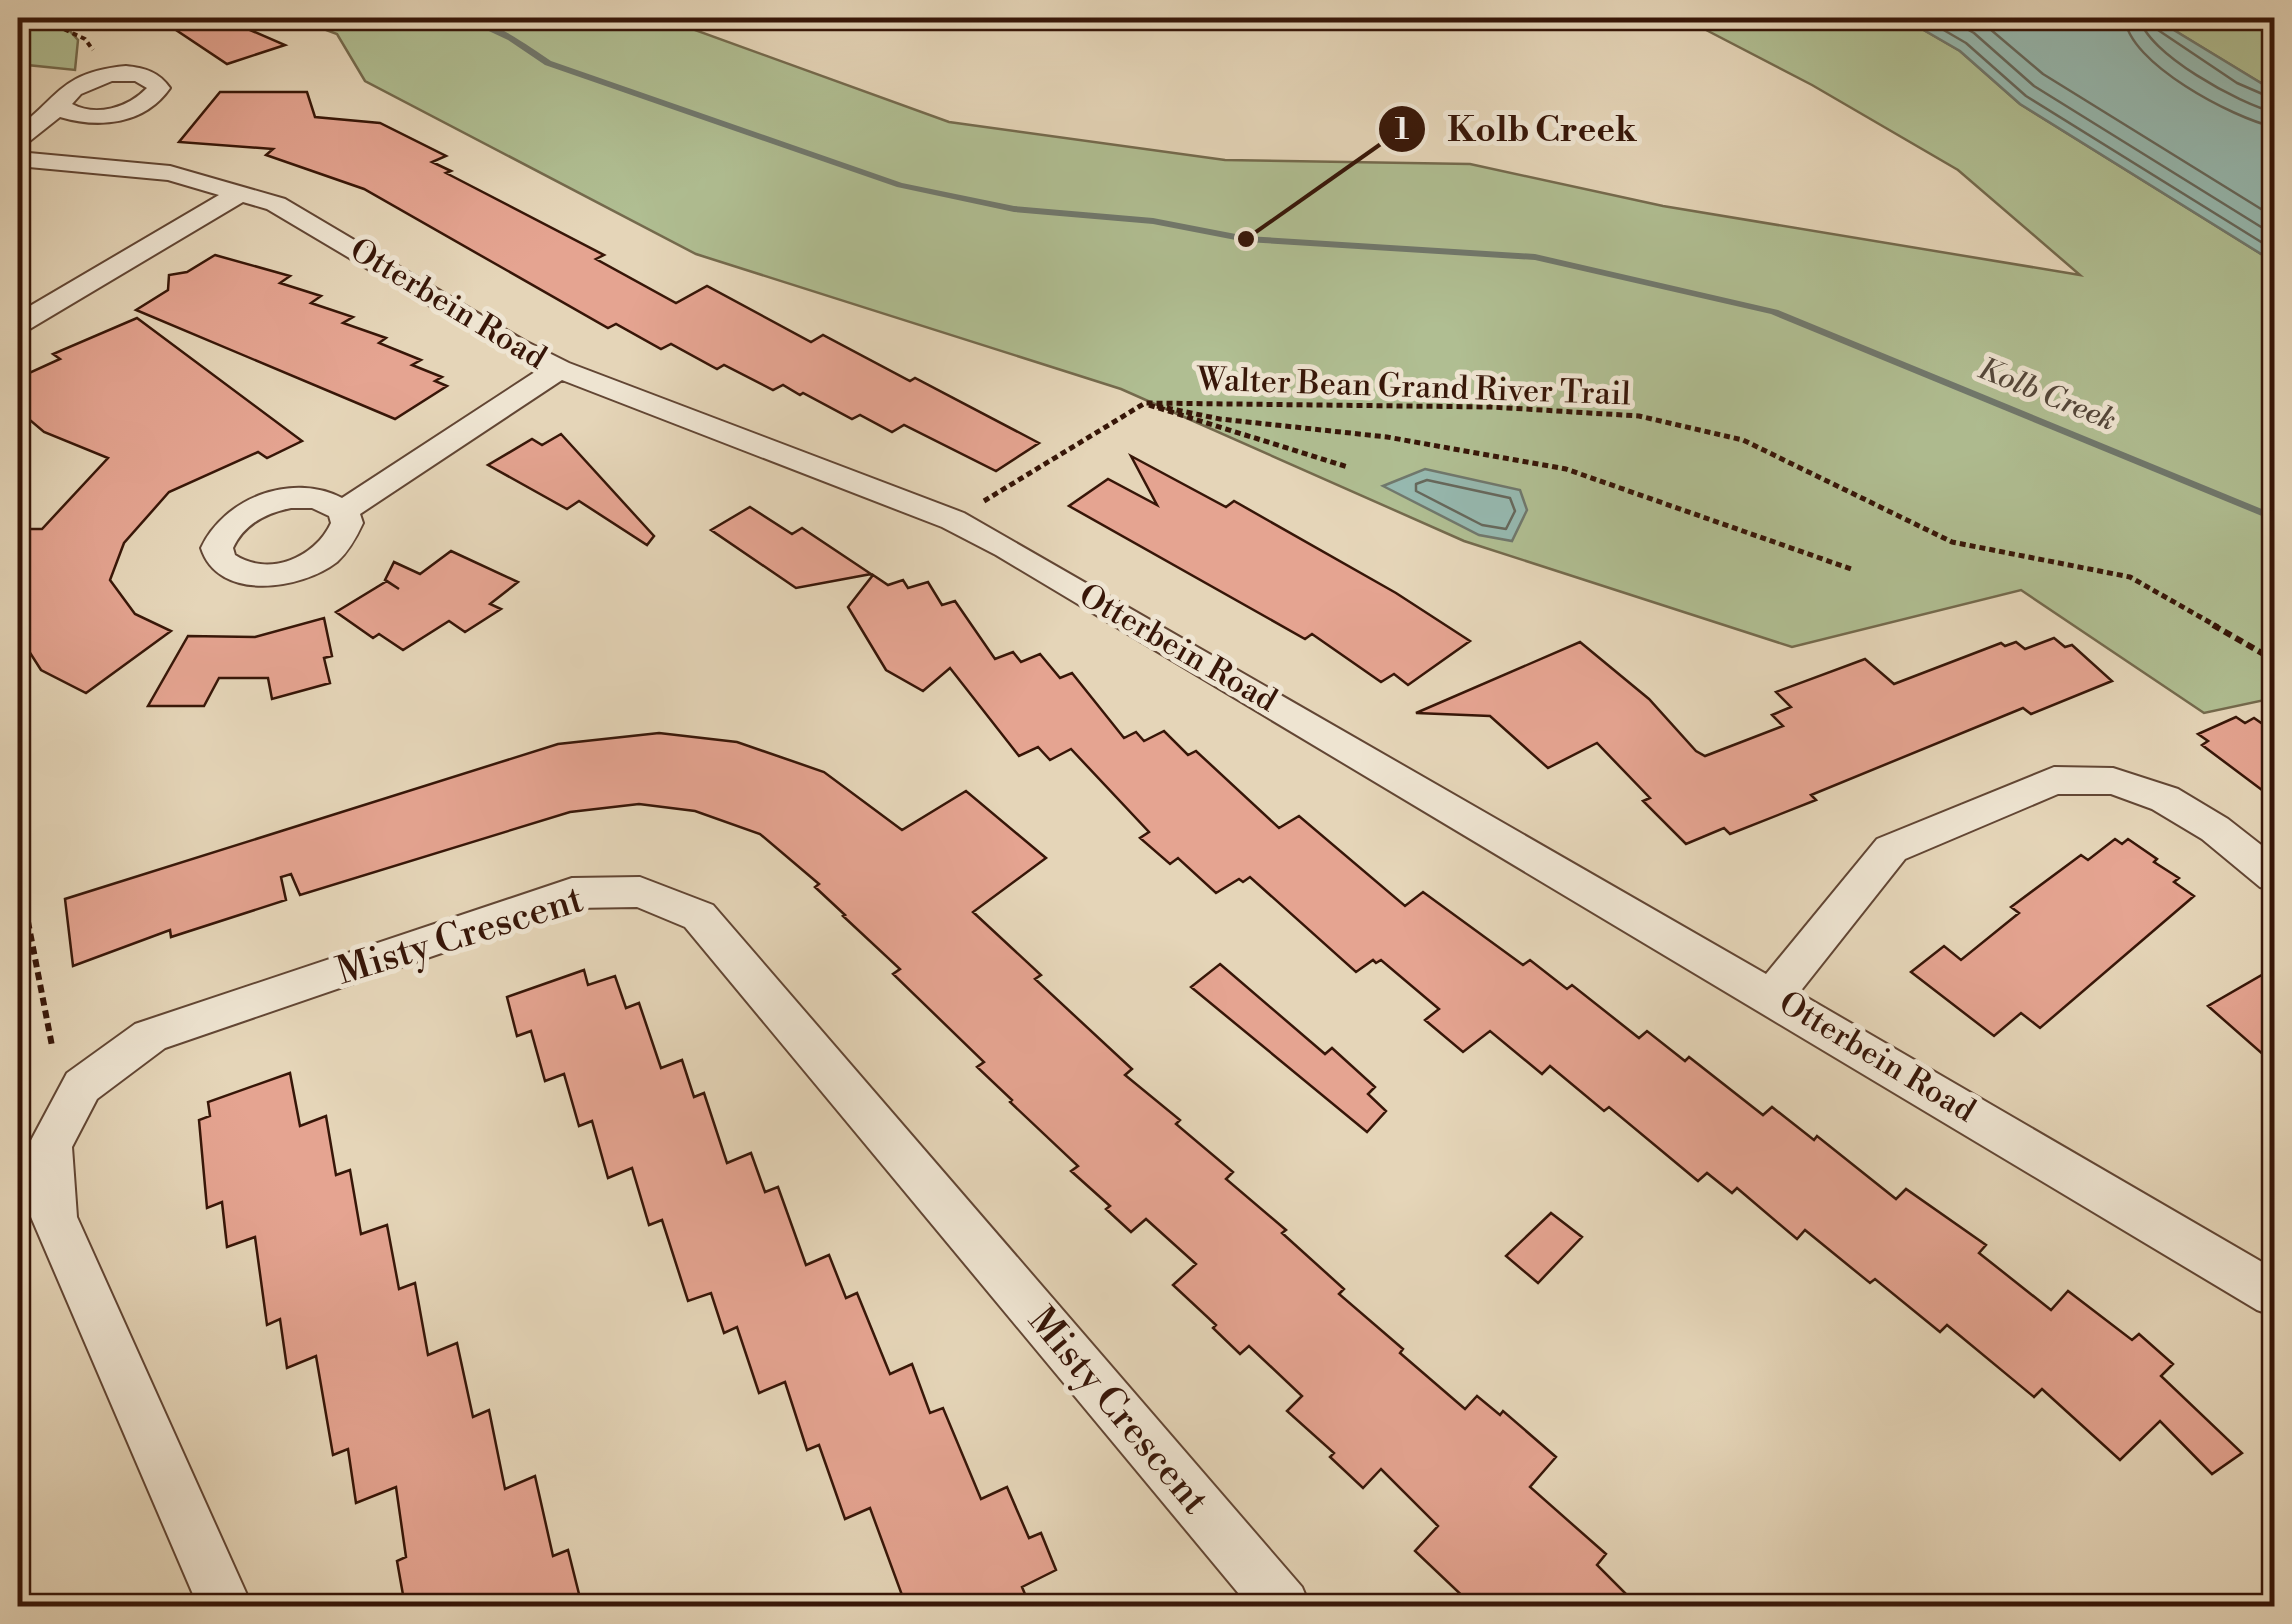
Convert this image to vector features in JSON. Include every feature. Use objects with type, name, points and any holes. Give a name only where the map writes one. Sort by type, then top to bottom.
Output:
[{"type":"street","points":[[18,139],[59,107],[62,95],[70,89],[109,76],[138,75],[150,78],[160,88],[136,108],[105,116],[75,116],[59,107]]},
{"type":"street","name":"Otterbein Road","points":[[18,159],[170,173],[243,192],[306,219],[515,348],[559,370],[953,520],[1773,995],[2274,1294]]},
{"type":"street","points":[[18,324],[243,192]]},
{"type":"street","points":[[343,511],[559,370]]},
{"type":"street","points":[[1773,995],[1891,849],[2054,780],[2113,782],[2165,799],[2215,829],[2274,876]]},
{"type":"street","name":"Misty Crescent","points":[[225,1606],[54,1218],[50,1146],[82,1086],[150,1036],[572,894],[640,892],[699,916],[1283,1606]]},
{"type":"path","points":[[40,18],[85,39],[109,76]]},
{"type":"path","name":"Walter Bean Grand River Trail","points":[[953,520],[1144,404],[1206,401],[1510,408],[1639,416],[1743,440],[1952,542],[2130,577],[2274,660]]},
{"type":"path","points":[[1144,404],[1348,467]]},
{"type":"path","points":[[1144,404],[1220,419],[1387,437],[1566,469],[1854,570]]},
{"type":"path","points":[[18,870],[52,1046]]},
{"type":"green space","points":[[18,18],[58,18],[78,40],[75,70],[18,64]]},
{"type":"green space","points":[[294,18],[662,18],[949,122],[1225,160],[1470,164],[1663,206],[2080,275],[1958,170],[1812,85],[1683,18],[1903,18],[1960,51],[2020,104],[2274,262],[2274,703],[2269,699],[2204,713],[2021,590],[1792,647],[1464,541],[1121,389],[696,254],[365,81],[337,34]]},
{"type":"green space","points":[[2154,18],[2274,18],[2274,91]]},
{"type":"water","points":[[1903,18],[2154,18],[2274,91],[2274,262],[2020,104],[1960,51]]},
{"type":"water","points":[[1425,469],[1520,490],[1527,510],[1512,541],[1479,535],[1383,486]]},
{"type":"building","points":[[158,18],[222,18],[285,45],[227,64]]},
{"type":"building","points":[[220,92],[307,92],[315,117],[380,123],[446,156],[432,162],[451,171],[446,173],[604,255],[596,259],[676,303],[707,286],[811,342],[823,335],[1039,443],[996,471],[904,425],[892,432],[860,415],[852,419],[783,385],[773,390],[724,365],[717,369],[671,344],[661,349],[616,324],[608,328],[364,189],[266,155],[273,149],[179,142]]},
{"type":"building","points":[[215,255],[290,276],[280,283],[321,296],[311,303],[353,317],[343,323],[386,338],[379,343],[421,360],[412,365],[442,377],[435,381],[447,386],[395,419],[136,310],[168,290],[169,275],[187,272]]},
{"type":"building","points":[[137,318],[302,441],[267,458],[258,452],[169,492],[124,543],[110,580],[135,614],[171,631],[86,693],[41,670],[18,634],[18,529],[42,529],[108,458],[44,432],[18,410],[18,378],[60,359],[53,354]]},
{"type":"building","points":[[561,434],[654,536],[647,545],[579,501],[567,509],[488,465],[532,439],[542,445]]},
{"type":"building","points":[[1131,456],[1226,507],[1234,501],[1396,593],[1470,641],[1408,685],[1394,674],[1381,682],[1312,634],[1305,639],[1069,506],[1108,479],[1157,505]]},
{"type":"building","points":[[750,507],[792,534],[802,528],[871,574],[796,588],[711,530]]},
{"type":"building","points":[[451,551],[518,582],[490,604],[501,609],[465,632],[449,621],[403,650],[379,634],[373,638],[336,612],[387,581],[394,562],[420,574]]},
{"type":"building","points":[[873,575],[888,585],[903,580],[908,588],[928,582],[942,605],[955,601],[995,659],[1013,652],[1021,662],[1040,654],[1060,678],[1072,673],[1124,738],[1136,732],[1144,741],[1164,731],[1188,755],[1196,751],[1279,828],[1299,816],[1405,906],[1423,892],[1523,965],[1530,960],[1567,989],[1572,985],[1639,1038],[1647,1031],[1685,1061],[1689,1057],[1763,1115],[1772,1107],[1814,1140],[1817,1136],[1896,1199],[1906,1189],[1986,1245],[1979,1253],[2051,1310],[2068,1291],[2132,1340],[2139,1334],[2173,1364],[2161,1376],[2242,1453],[2212,1474],[2160,1421],[2120,1460],[2042,1389],[2034,1397],[1947,1325],[1940,1332],[1875,1279],[1870,1283],[1805,1230],[1797,1239],[1737,1188],[1732,1193],[1707,1173],[1698,1181],[1609,1107],[1604,1111],[1550,1066],[1542,1074],[1490,1031],[1463,1052],[1425,1020],[1439,1009],[1381,960],[1373,960],[1356,972],[1250,877],[1216,893],[1178,858],[1170,864],[1140,838],[1149,832],[1071,749],[1050,760],[1038,747],[1019,756],[950,668],[923,691],[886,670],[848,607]]},
{"type":"building","points":[[324,618],[332,656],[324,658],[330,683],[272,699],[268,678],[219,678],[204,706],[148,706],[188,636],[255,637]]},
{"type":"building","points":[[2054,638],[2065,647],[2072,645],[2112,681],[2031,714],[2023,708],[1811,795],[1816,800],[1730,834],[1724,828],[1686,844],[1643,801],[1650,798],[1597,743],[1548,768],[1490,716],[1416,713],[1580,642],[1649,699],[1705,756],[1783,726],[1772,715],[1791,707],[1776,692],[1865,659],[1894,684],[2001,643],[2005,646],[2016,642],[2025,649]]},
{"type":"building","points":[[2236,717],[2245,723],[2254,718],[2274,732],[2274,799],[2202,745],[2208,741],[2198,734]]},
{"type":"building","points":[[659,733],[737,742],[824,772],[902,830],[966,791],[1046,858],[973,912],[1041,975],[1035,979],[1132,1069],[1125,1075],[1180,1120],[1176,1124],[1233,1172],[1226,1179],[1286,1230],[1282,1233],[1344,1289],[1339,1294],[1403,1349],[1400,1353],[1465,1409],[1477,1396],[1500,1415],[1503,1411],[1556,1457],[1530,1487],[1606,1554],[1597,1565],[1638,1606],[1473,1606],[1415,1551],[1438,1526],[1381,1469],[1363,1488],[1330,1457],[1334,1453],[1287,1411],[1302,1396],[1249,1346],[1240,1354],[1173,1285],[1196,1264],[1146,1219],[1131,1232],[1106,1209],[1110,1206],[1071,1171],[1078,1166],[977,1067],[984,1062],[893,974],[900,969],[815,887],[819,884],[760,834],[695,811],[639,804],[570,812],[300,895],[291,874],[281,877],[286,900],[171,937],[170,930],[73,966],[65,899],[558,744]]},
{"type":"building","points":[[2115,839],[2122,844],[2128,839],[2157,859],[2154,862],[2179,878],[2174,882],[2194,896],[2040,1028],[2021,1013],[1994,1036],[1911,972],[1944,946],[1961,960],[2019,913],[2011,907],[2081,855],[2088,860]]},
{"type":"building","points":[[1220,964],[1325,1054],[1332,1048],[1375,1087],[1368,1094],[1386,1111],[1367,1132],[1191,987]]},
{"type":"building","points":[[2274,968],[2274,1064],[2208,1006]]},
{"type":"building","points":[[584,970],[588,985],[615,976],[626,1008],[639,1003],[661,1068],[682,1060],[694,1097],[704,1093],[727,1163],[751,1153],[765,1192],[778,1187],[806,1265],[829,1255],[846,1298],[857,1293],[890,1374],[912,1364],[930,1413],[943,1408],[981,1499],[1007,1487],[1029,1538],[1041,1533],[1056,1570],[1022,1587],[1030,1606],[906,1606],[870,1508],[845,1519],[819,1445],[807,1450],[785,1382],[759,1393],[737,1327],[724,1333],[711,1293],[688,1301],[662,1220],[649,1225],[632,1168],[608,1178],[592,1121],[579,1126],[564,1074],[545,1081],[531,1031],[517,1036],[507,997]]},
{"type":"building","points":[[290,1073],[300,1126],[326,1116],[336,1175],[350,1170],[361,1234],[387,1225],[399,1289],[415,1283],[428,1355],[457,1343],[473,1417],[489,1410],[505,1489],[535,1476],[553,1556],[568,1550],[582,1606],[405,1606],[397,1561],[406,1557],[396,1487],[356,1503],[348,1449],[333,1455],[316,1356],[287,1368],[280,1319],[267,1325],[255,1237],[227,1247],[222,1202],[207,1208],[199,1120],[210,1116],[208,1102]]},
{"type":"building","points":[[1551,1213],[1582,1237],[1538,1283],[1506,1256]]},
{"type":"waterway","name":"Kolb Creek","points":[[465,18],[511,38],[548,63],[900,185],[1014,209],[1153,221],[1246,239],[1535,257],[1774,312],[2274,518]]},
{"type":"place","name":"Kolb Creek","points":[[1246,239]]}]
